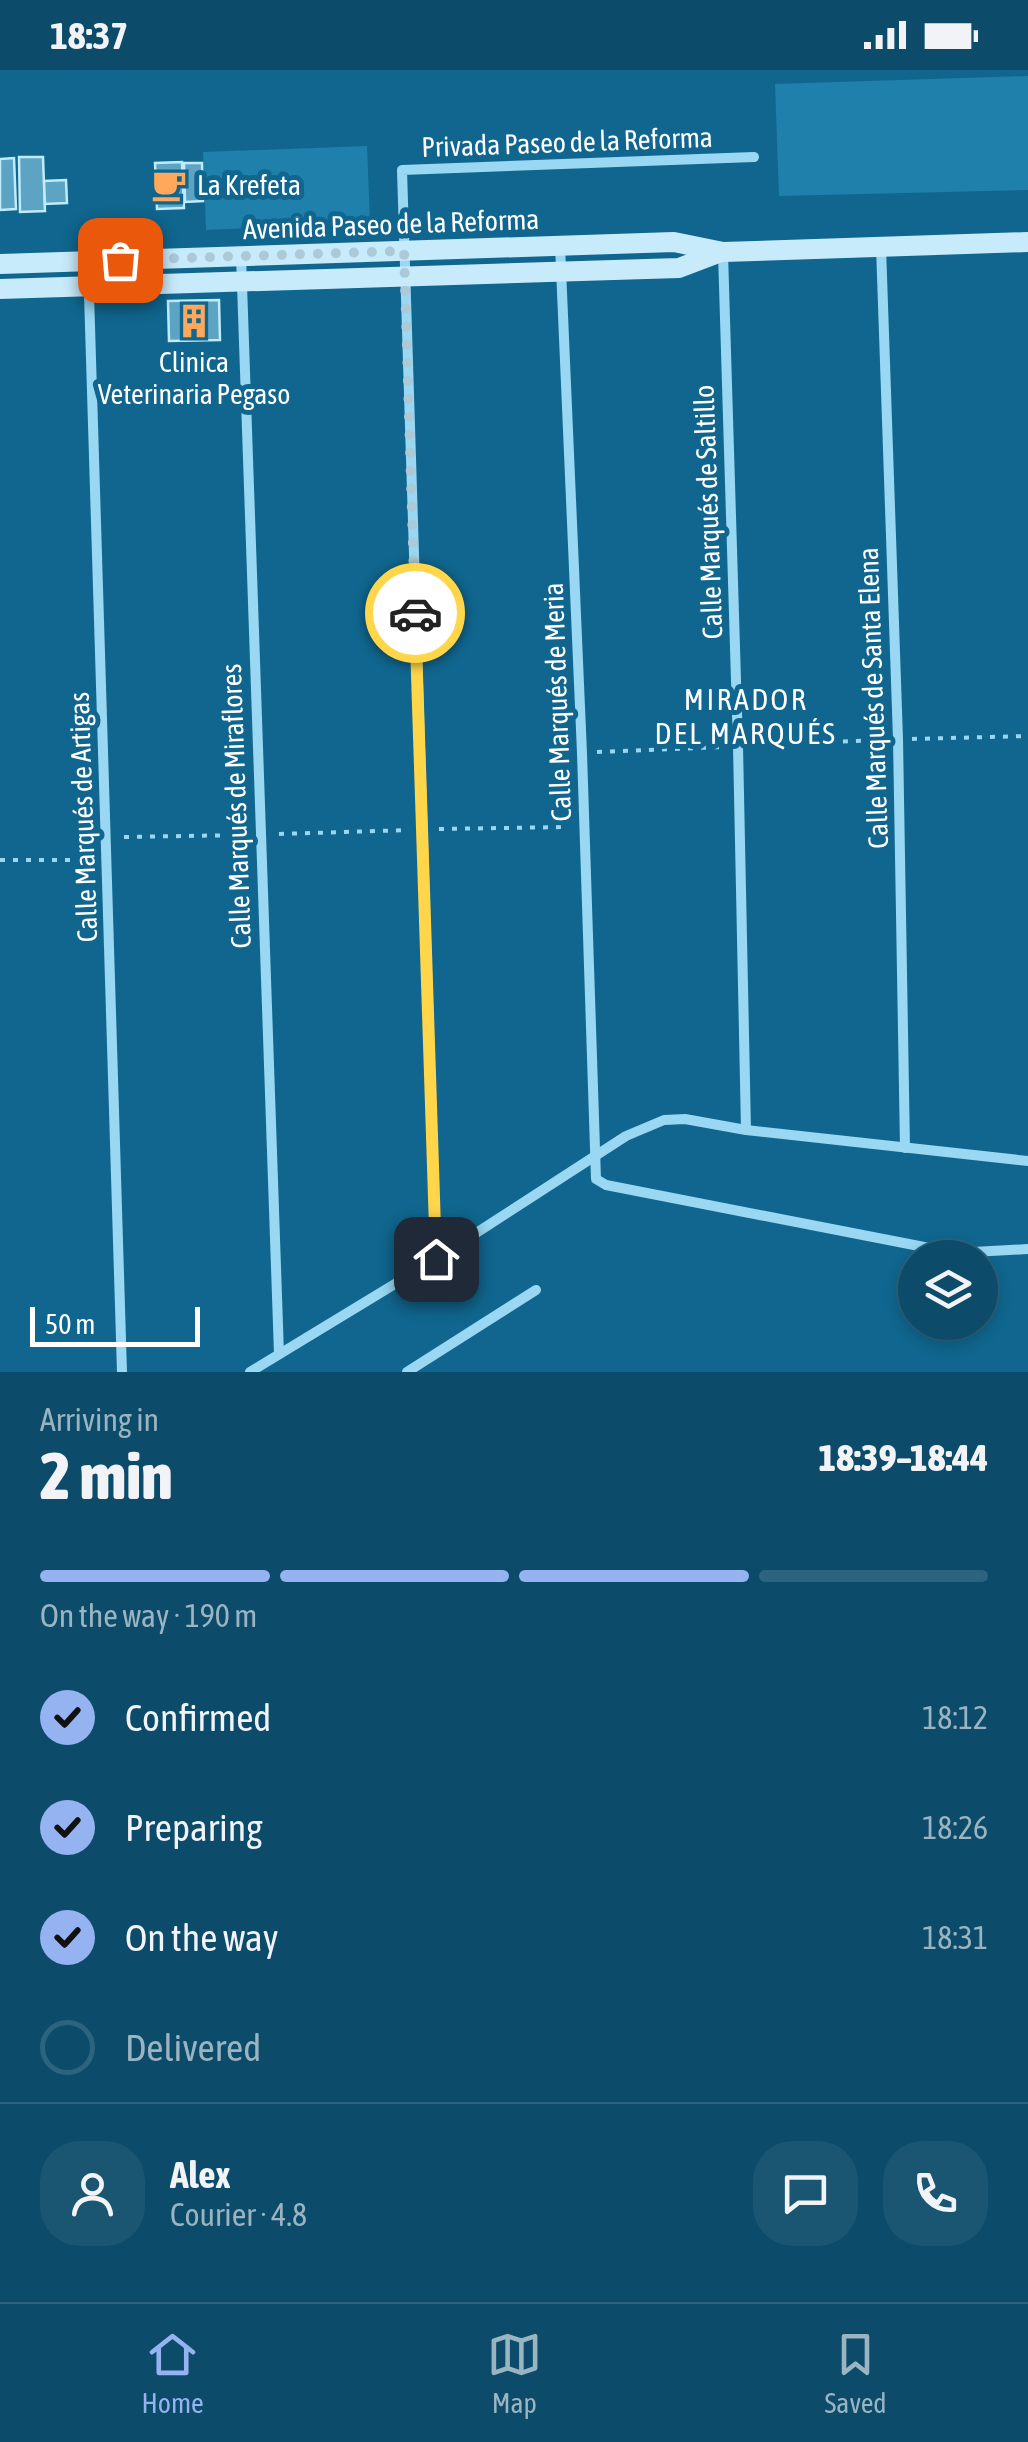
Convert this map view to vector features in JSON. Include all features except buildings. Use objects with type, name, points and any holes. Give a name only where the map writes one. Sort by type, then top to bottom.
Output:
[{"type":"street","name":"Privada Paseo de la Reforma","points":[[404,251],[402,170],[754,157]]},
{"type":"street","name":"Avenida Paseo de la Reforma","points":[[0,264],[674,242],[722,252],[1028,242]]},
{"type":"street","name":"Calle Marqués de Meria","points":[[560,246],[582,753],[593,1156]]},
{"type":"street","name":"Calle Marqués de Santa Elena","points":[[882,247],[906,1148]]},
{"type":"street","points":[[404,251],[436,1259]]},
{"type":"street","name":"Avenida Paseo de la Reforma","points":[[0,289],[679,268],[722,252]]},
{"type":"street","name":"Calle Marqués de Saltillo","points":[[722,252],[746,1130]]},
{"type":"street","name":"Calle Marqués de Miraflores","points":[[240,256],[279,1354]]},
{"type":"street","name":"Calle Marqués de Artigas","points":[[88,261],[122,1372]]},
{"type":"street","points":[[250,1372],[436,1259],[593,1156],[644,1126],[664,1120],[1028,1161]]},
{"type":"street","points":[[593,1156],[596,1179],[606,1185],[955,1252],[1028,1249]]},
{"type":"street","points":[[408,1372],[536,1290]]},
{"type":"path","points":[[582,753],[1028,736]]},
{"type":"path","points":[[106,838],[584,826]]},
{"type":"path","points":[[0,860],[106,860]]},
{"type":"shaded area","points":[[1028,76],[1028,190],[779,196],[775,84]]},
{"type":"shaded area","points":[[367,146],[370,223],[206,230],[203,152]]},
{"type":"way so far","points":[[120,260],[404,251],[415,613]]},
{"type":"place","name":"La Krefeta","points":[[169,185]]},
{"type":"place","name":"Clinica Veterinaria Pegaso","points":[[194,321]]},
{"type":"district","name":"MIRADOR DEL MARQUÉS","points":[[746,716]]},
{"type":"route","points":[[415,613],[436,1259]]}]
